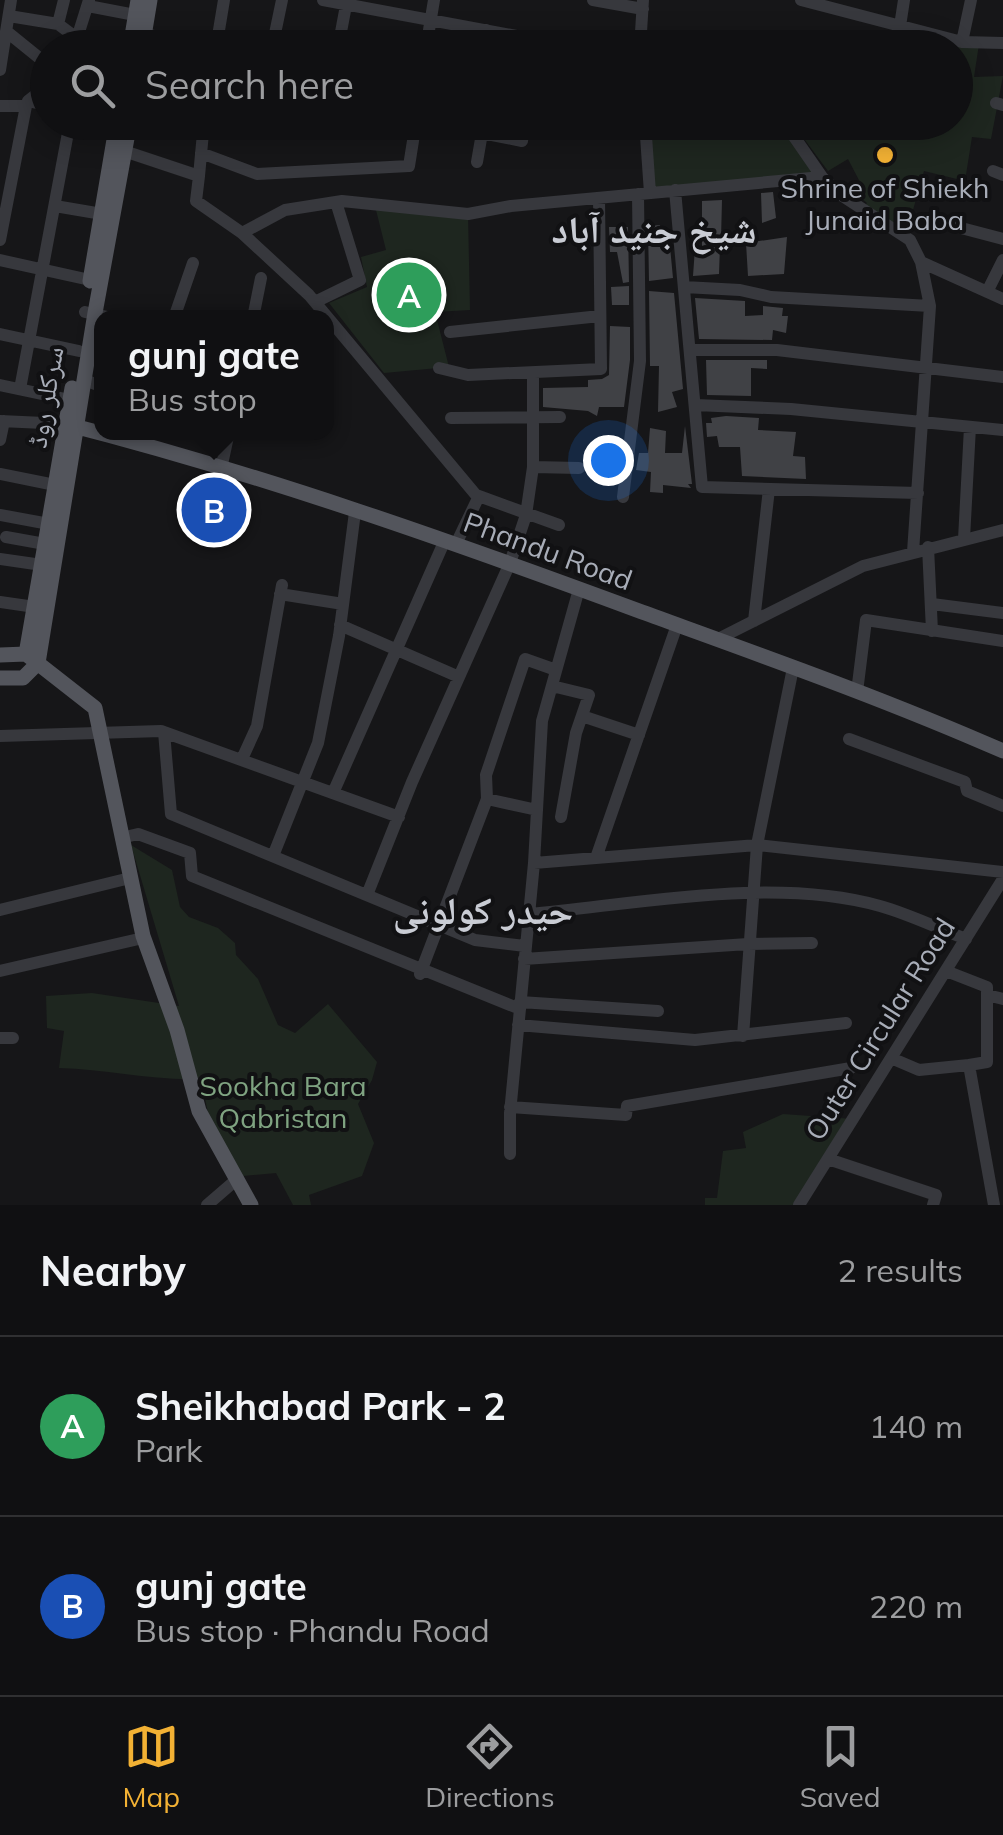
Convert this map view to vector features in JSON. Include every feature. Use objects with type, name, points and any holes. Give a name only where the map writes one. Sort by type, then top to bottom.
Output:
[{"type":"main road","points":[[145,30],[150,0]]},
{"type":"main road","name":"سرکلر روڈ","points":[[32,659],[34,607],[71,426],[70,400],[90,312],[90,280],[118,140]]},
{"type":"main road","points":[[0,678],[23,678],[32,659],[71,426],[84,380],[90,312],[123,140]]},
{"type":"main road","name":"Phandu Road","points":[[71,426],[94,430]]},
{"type":"main road","name":"Phandu Road","points":[[149,440],[222,469],[579,588],[1003,751]]},
{"type":"main road","points":[[0,655],[32,659],[95,708],[144,938],[177,1030],[199,1111],[250,1205]]},
{"type":"street","points":[[58,24],[64,0]]},
{"type":"street","points":[[218,30],[224,0]]},
{"type":"street","points":[[276,30],[282,0]]},
{"type":"street","points":[[323,0],[486,30]]},
{"type":"street","points":[[429,30],[434,0]]},
{"type":"street","points":[[593,0],[643,4],[641,30]]},
{"type":"street","points":[[802,0],[916,30]]},
{"type":"street","points":[[900,26],[904,0]]},
{"type":"street","points":[[965,30],[971,0]]},
{"type":"street","points":[[341,30],[346,2]]},
{"type":"street","points":[[80,30],[89,3],[136,8]]},
{"type":"street","points":[[7,14],[58,24],[64,30]]},
{"type":"street","points":[[7,14],[30,42]]},
{"type":"street","points":[[0,68],[7,14]]},
{"type":"street","points":[[973,42],[1003,43]]},
{"type":"street","points":[[0,240],[30,101]]},
{"type":"street","points":[[0,106],[30,104]]},
{"type":"street","points":[[20,389],[67,140]]},
{"type":"street","points":[[202,140],[196,201],[242,233],[316,309],[360,280],[336,202]]},
{"type":"street","points":[[201,153],[257,174],[409,166],[413,140]]},
{"type":"street","points":[[477,162],[481,140]]},
{"type":"street","points":[[623,497],[640,361],[645,140]]},
{"type":"street","points":[[796,140],[822,177],[841,195],[910,240],[921,262],[930,306],[913,552]]},
{"type":"street","points":[[119,149],[199,176]]},
{"type":"street","points":[[242,233],[286,210],[336,202],[468,214],[822,177]]},
{"type":"street","points":[[675,190],[702,487],[918,493]]},
{"type":"street","points":[[439,368],[468,375],[601,369],[599,198]]},
{"type":"street","points":[[55,206],[102,214]]},
{"type":"street","points":[[946,224],[1003,239]]},
{"type":"street","points":[[0,260],[90,280]]},
{"type":"street","points":[[987,292],[1003,260]]},
{"type":"street","points":[[921,262],[1003,299]]},
{"type":"street","points":[[177,310],[192,263]]},
{"type":"street","points":[[255,310],[261,278]]},
{"type":"street","points":[[684,288],[930,306]]},
{"type":"street","points":[[90,312],[94,313]]},
{"type":"street","points":[[450,332],[600,316]]},
{"type":"street","points":[[334,330],[479,496],[558,524]]},
{"type":"street","points":[[0,334],[79,350]]},
{"type":"street","points":[[690,350],[777,350],[1003,377]]},
{"type":"street","points":[[367,895],[510,563],[526,515],[533,467],[533,373]]},
{"type":"street","points":[[84,380],[94,383]]},
{"type":"street","points":[[0,385],[70,400]]},
{"type":"street","points":[[695,405],[791,409],[1003,430]]},
{"type":"street","points":[[450,418],[560,418]]},
{"type":"street","points":[[0,440],[2,421],[71,426]]},
{"type":"street","points":[[964,539],[970,427]]},
{"type":"street","points":[[222,469],[227,440]]},
{"type":"street","points":[[533,467],[579,468]]},
{"type":"street","points":[[0,474],[56,485]]},
{"type":"street","points":[[754,621],[769,489]]},
{"type":"street","points":[[333,792],[450,542],[479,496]]},
{"type":"street","points":[[273,856],[318,743],[340,625],[354,512]]},
{"type":"street","points":[[3,528],[49,524]]},
{"type":"street","points":[[3,528],[45,544]]},
{"type":"street","points":[[718,640],[862,566],[1003,530]]},
{"type":"street","points":[[928,547],[932,630]]},
{"type":"street","points":[[0,559],[42,565]]},
{"type":"street","points":[[510,1154],[510,1107],[534,863],[542,722],[579,588]]},
{"type":"street","points":[[242,759],[257,726],[281,590],[343,604]]},
{"type":"street","points":[[0,602],[34,607]]},
{"type":"street","points":[[932,604],[1003,613]]},
{"type":"street","points":[[857,692],[866,620],[1003,641]]},
{"type":"street","points":[[340,625],[459,678]]},
{"type":"street","points":[[596,858],[677,625]]},
{"type":"street","points":[[421,973],[486,798],[486,776],[525,659],[556,670]]},
{"type":"street","points":[[744,1036],[757,845],[793,668]]},
{"type":"street","points":[[552,686],[588,695],[560,817]]},
{"type":"street","points":[[582,716],[639,735]]},
{"type":"street","points":[[0,736],[164,732],[399,817]]},
{"type":"street","points":[[164,732],[171,814],[475,940],[525,952],[812,943]]},
{"type":"street","points":[[850,739],[965,782],[967,791],[1003,806]]},
{"type":"street","points":[[486,798],[537,810]]},
{"type":"street","points":[[121,838],[138,834],[190,853],[192,876],[421,973],[520,1005],[658,1011]]},
{"type":"street","points":[[534,863],[757,845],[1003,876]]},
{"type":"street","name":"Outer Circular Road","points":[[800,1205],[1003,876]]},
{"type":"street","points":[[0,910],[130,878]]},
{"type":"street","points":[[528,914],[753,892],[808,894],[879,906],[966,939]]},
{"type":"street","points":[[0,972],[144,938]]},
{"type":"street","points":[[892,1058],[919,1070],[987,1062],[987,987],[946,971]]},
{"type":"street","points":[[987,995],[1003,999]]},
{"type":"street","points":[[518,1025],[695,1040],[846,1023]]},
{"type":"street","points":[[969,1065],[994,1205]]},
{"type":"street","points":[[510,1107],[626,1115],[628,1106],[851,1068]]},
{"type":"street","points":[[828,1159],[936,1195],[933,1205]]},
{"type":"street","points":[[207,1205],[236,1180]]},
{"type":"green space","points":[[973,44],[979,44],[974,77],[1003,76],[991,139],[973,137]]},
{"type":"green space","points":[[646,140],[796,140],[822,177],[650,193]]},
{"type":"green space","points":[[805,140],[972,140],[965,181],[924,171],[911,217],[903,219],[899,233],[862,209],[867,203],[851,189],[861,184],[848,159],[828,171]]},
{"type":"green space","points":[[375,206],[468,214],[470,310],[435,312],[449,367],[384,373],[329,303],[367,287],[361,257],[386,250]]},
{"type":"green space","name":"Sookha Bara Qabristan","points":[[131,845],[172,870],[180,907],[189,917],[218,928],[235,943],[236,955],[258,979],[278,1025],[295,1033],[328,1004],[377,1062],[358,1104],[374,1143],[362,1176],[309,1195],[311,1205],[293,1205],[276,1173],[243,1176],[209,1118],[201,1079],[59,1068],[64,1031],[47,1028],[46,996],[92,993],[179,1006]]},
{"type":"green space","points":[[783,1114],[853,1119],[799,1205],[705,1205],[705,1198],[717,1198],[723,1151],[746,1148],[743,1132]]},
{"type":"building","points":[[773,192],[776,218],[762,223],[761,193]]},
{"type":"building","points":[[722,200],[721,239],[702,246],[702,201]]},
{"type":"building","points":[[660,225],[662,237],[669,236],[673,278],[649,281],[648,226]]},
{"type":"building","points":[[609,227],[628,227],[629,282],[623,283],[617,252],[610,252]]},
{"type":"building","points":[[787,237],[784,274],[748,276],[746,243]]},
{"type":"building","points":[[720,246],[719,274],[693,276],[695,248]]},
{"type":"building","points":[[629,286],[629,305],[612,305],[611,287]]},
{"type":"building","points":[[649,291],[674,293],[683,389],[672,392],[677,407],[658,412],[659,366],[650,366]]},
{"type":"building","points":[[695,298],[745,301],[745,316],[763,315],[763,306],[783,308],[782,316],[788,316],[786,333],[773,330],[772,340],[699,339]]},
{"type":"building","points":[[610,326],[630,327],[624,407],[599,407],[597,416],[588,411],[543,407],[543,388],[588,387],[588,380],[609,375]]},
{"type":"building","points":[[706,360],[767,360],[767,369],[751,368],[751,396],[707,395]]},
{"type":"building","points":[[711,418],[759,418],[758,430],[796,432],[793,456],[805,457],[806,479],[742,476],[740,447],[719,447],[717,436],[707,437],[706,423],[712,423]]},
{"type":"building","points":[[685,426],[691,488],[663,485],[663,493],[650,492],[651,472],[636,470],[639,453],[648,453],[650,428],[666,431],[665,453],[682,453]]},
{"type":"place","name":"Shrine of Shiekh Junaid Baba","points":[[885,155]]},
{"type":"place","name":"Sheikhabad Park - 2","points":[[409,295]]},
{"type":"place","name":"gunj gate","points":[[214,510]]},
{"type":"district","name":"شیخ جنید آباد","points":[[654,230]]},
{"type":"district","name":"حیدر کولونی","points":[[483,911]]}]
